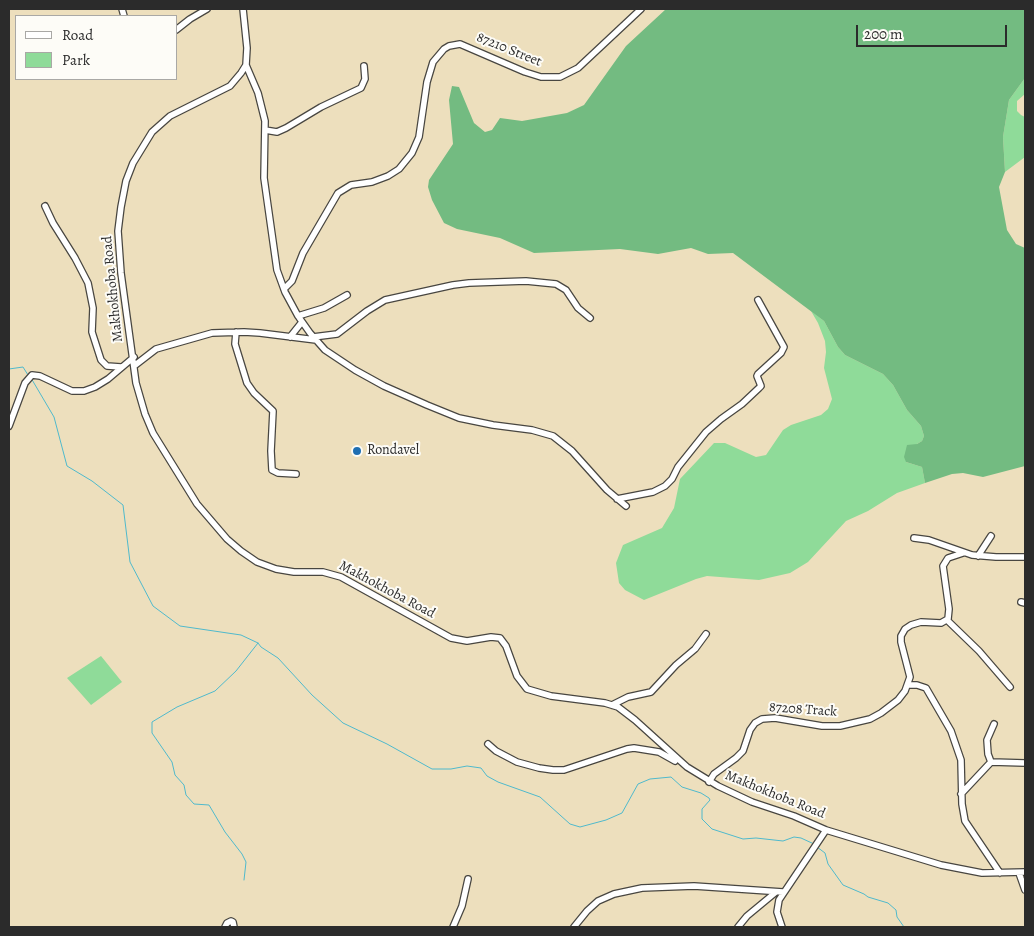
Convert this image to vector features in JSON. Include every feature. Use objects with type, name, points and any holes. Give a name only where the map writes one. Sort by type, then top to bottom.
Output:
[{"type":"street","points":[[178,28],[207,9]]},
{"type":"street","points":[[243,9],[247,48],[246,65],[263,107],[266,130],[264,178],[275,260],[284,289],[298,316],[314,339],[325,350],[364,375],[459,418],[532,430],[553,436],[572,451],[606,490],[626,506]]},
{"type":"street","name":"87210 Street","points":[[284,289],[292,281],[303,253],[338,193],[351,185],[372,182],[388,176],[399,169],[412,154],[419,137],[427,82],[433,62],[444,49],[460,44],[525,72],[541,77],[555,78],[566,75],[578,68],[641,9]]},
{"type":"street","name":"Makhokhoba Road","points":[[246,65],[230,86],[170,116],[157,126],[133,163],[123,193],[118,231],[121,273],[140,398],[154,432],[197,504],[217,529],[240,551],[257,562],[276,569],[294,572],[323,572],[341,577],[451,638],[467,641],[491,636],[500,638],[506,646],[517,676],[527,689],[551,696],[612,705],[635,720],[680,761],[709,782],[752,802],[794,816],[826,830],[948,866],[982,873],[1022,873]]},
{"type":"street","points":[[266,130],[277,132],[321,107],[361,88],[366,79],[364,66]]},
{"type":"street","points":[[45,206],[88,283],[93,308],[92,332],[101,360],[107,366],[121,367]]},
{"type":"street","points":[[134,366],[150,353],[163,347],[212,333],[274,334],[314,339],[337,334],[385,300],[469,283],[518,281],[556,284],[566,290],[578,308],[590,318]]},
{"type":"street","points":[[298,316],[324,308],[347,295]]},
{"type":"street","points":[[617,499],[653,492],[666,486],[678,467],[706,432],[761,386],[758,374],[781,354],[784,347],[758,300]]},
{"type":"street","points":[[290,337],[302,322]]},
{"type":"street","points":[[236,332],[236,344],[247,383],[254,393],[273,411],[272,470],[278,473],[296,474]]},
{"type":"street","points":[[9,426],[31,377],[40,376],[67,389],[78,392],[95,387],[108,379],[134,357]]},
{"type":"street","points":[[978,556],[991,536]]},
{"type":"street","points":[[914,538],[929,540],[963,553],[978,556],[1025,557]]},
{"type":"street","points":[[963,553],[948,558],[943,566],[949,609],[947,620],[941,623],[921,622],[911,625],[905,629],[901,639],[910,672],[908,685],[926,688],[951,731],[961,760],[963,814],[965,821],[1000,874]]},
{"type":"street","points":[[947,620],[979,651],[1010,687]]},
{"type":"street","points":[[612,705],[628,697],[651,692],[676,665],[695,649],[706,634]]},
{"type":"street","name":"87208 Track","points":[[709,782],[714,774],[743,751],[750,730],[758,721],[775,718],[813,725],[834,726],[861,722],[887,709],[901,696],[908,685]]},
{"type":"street","points":[[991,762],[988,754],[987,740],[994,724]]},
{"type":"street","points":[[488,744],[496,751],[517,762],[553,770],[564,770],[634,748],[659,752],[676,761],[680,761]]},
{"type":"street","points":[[962,794],[991,762],[1025,763]]},
{"type":"street","points":[[738,927],[748,916],[780,892],[826,830]]},
{"type":"street","points":[[1022,873],[1025,890]]},
{"type":"street","points":[[453,927],[462,906],[468,879]]},
{"type":"street","points":[[574,927],[586,911],[598,901],[614,894],[642,888],[694,886],[780,892]]},
{"type":"street","points":[[780,892],[777,907],[782,927]]},
{"type":"street","points":[[225,927],[231,921],[234,927]]},
{"type":"green space","points":[[666,9],[1025,9],[1025,78],[1009,100],[1003,137],[1005,172],[999,187],[1007,230],[1016,244],[1025,248],[1025,466],[983,477],[963,473],[952,474],[925,483],[922,467],[906,462],[904,457],[907,445],[917,444],[922,441],[924,436],[921,426],[907,410],[893,385],[883,374],[845,355],[838,347],[824,321],[733,253],[708,254],[691,248],[658,254],[620,249],[534,253],[500,238],[457,229],[444,223],[432,200],[428,187],[429,180],[453,144],[449,100],[452,86],[459,87],[474,123],[485,132],[492,130],[500,118],[522,121],[567,113],[584,105],[626,46]]},
{"type":"green space","points":[[1025,78],[1025,94],[1017,101],[1017,111],[1025,117],[1025,157],[1005,172],[1003,137],[1009,100]]},
{"type":"green space","points":[[811,311],[824,321],[838,347],[845,355],[883,374],[893,385],[907,410],[921,426],[924,436],[922,441],[917,444],[906,462],[922,467],[925,483],[897,493],[868,511],[846,521],[808,562],[790,573],[759,580],[707,576],[644,600],[625,590],[619,583],[616,563],[623,545],[662,528],[674,508],[680,479],[714,443],[725,443],[756,457],[766,455],[783,430],[791,425],[821,415],[828,409],[832,399],[824,368],[825,341]]},
{"type":"green space","points":[[101,656],[122,682],[91,705],[67,678]]},
{"type":"waterway","points":[[9,369],[23,367],[28,375]]},
{"type":"waterway","points":[[31,378],[54,417],[67,466],[92,481],[123,505],[130,562],[153,606],[180,626],[241,635],[258,643],[278,658],[312,695],[343,723],[387,744],[432,769],[451,769],[467,766],[481,768],[487,776],[498,782],[540,797],[570,824],[580,827],[606,820],[622,813],[638,784],[650,779],[671,777],[682,787],[701,793],[709,798],[710,800],[702,809],[702,819],[712,829],[743,839],[756,838],[783,841],[794,837],[814,844]]},
{"type":"waterway","points":[[244,880],[246,862],[242,854],[225,832],[209,805],[194,804],[186,795],[184,785],[175,775],[172,762],[152,733],[152,722],[177,707],[215,691],[236,671],[258,643]]},
{"type":"waterway","points":[[817,847],[825,853],[828,864],[843,885],[868,897],[888,903],[896,910],[897,917],[904,927]]},
{"type":"place","name":"Rondavel","points":[[357,451]]}]
